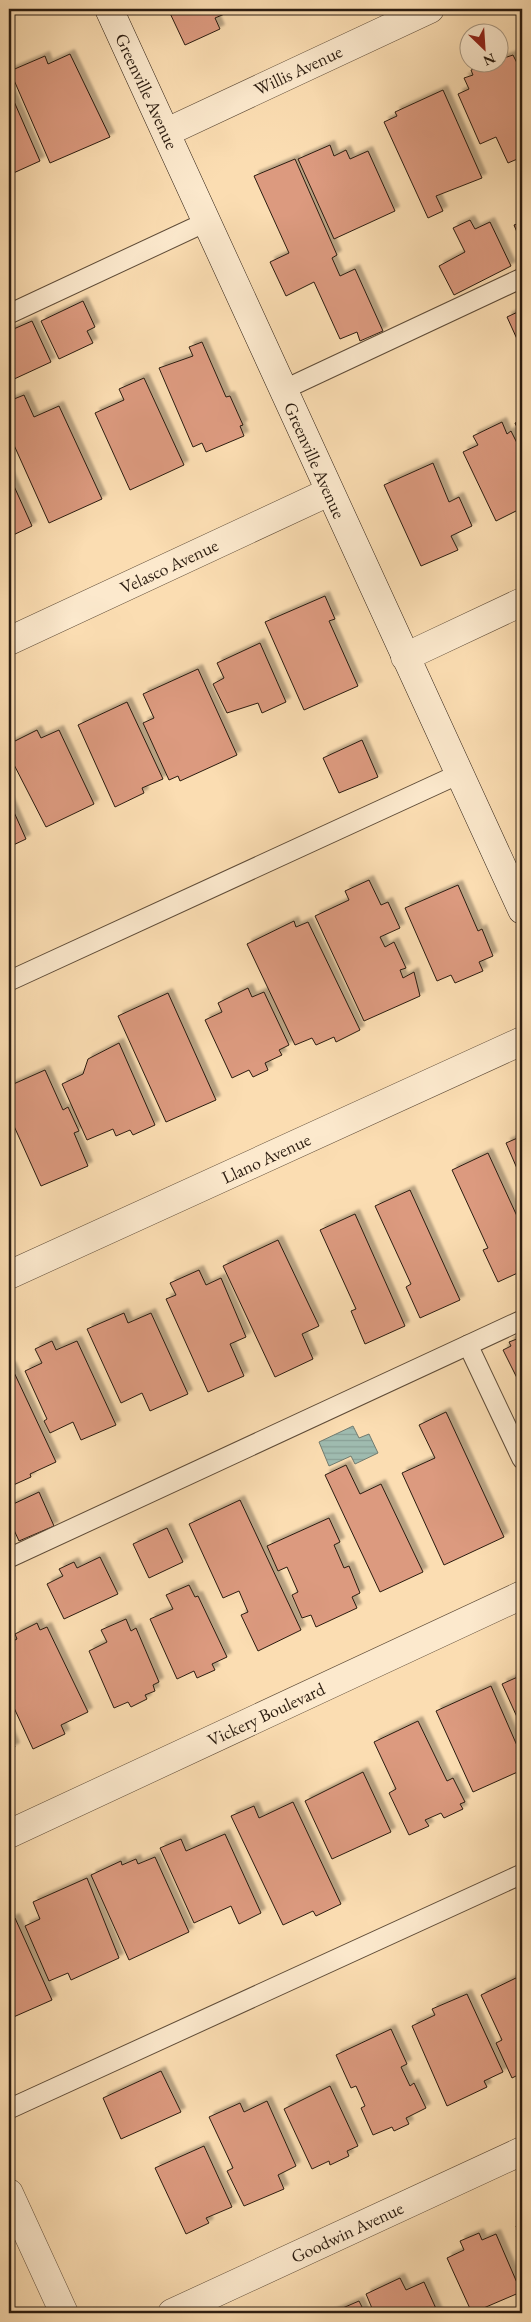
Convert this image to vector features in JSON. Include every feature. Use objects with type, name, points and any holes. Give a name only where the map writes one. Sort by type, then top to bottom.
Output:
[{"type":"street","name":"Greenville Avenue","points":[[109,9],[522,910]]},
{"type":"street","name":"Willis Avenue","points":[[166,132],[430,9]]},
{"type":"street","name":"Velasco Avenue","points":[[9,641],[329,492]]},
{"type":"street","points":[[405,657],[522,602]]},
{"type":"street","name":"Llano Avenue","points":[[9,1275],[522,1040]]},
{"type":"street","name":"Vickery Boulevard","points":[[9,1834],[522,1595]]},
{"type":"street","name":"Goodwin Avenue","points":[[172,2313],[522,2151]]},
{"type":"street","points":[[9,2192],[64,2313]]},
{"type":"lane","points":[[9,314],[206,222]]},
{"type":"lane","points":[[283,390],[522,278]]},
{"type":"lane","points":[[9,981],[459,774]]},
{"type":"lane","points":[[9,1558],[522,1320]]},
{"type":"lane","points":[[468,1345],[522,1459]]},
{"type":"lane","points":[[9,2109],[522,1874]]},
{"type":"shaded area","points":[[353,1426],[359,1438],[369,1434],[378,1453],[355,1464],[351,1456],[329,1466],[319,1442]]},
{"type":"building","points":[[168,9],[234,10],[215,18],[220,29],[185,45]]},
{"type":"building","points":[[70,54],[110,137],[50,163],[10,71],[45,56],[48,64]]},
{"type":"building","points":[[513,55],[517,63],[522,62],[522,157],[508,163],[496,137],[480,144],[458,94],[469,89],[464,78],[473,75],[472,72],[508,72],[508,57]]},
{"type":"building","points":[[9,90],[40,161],[9,175]]},
{"type":"building","points":[[443,90],[482,178],[436,196],[443,211],[428,218],[384,122],[397,116],[395,112]]},
{"type":"building","points":[[330,145],[334,156],[346,150],[350,159],[368,151],[395,211],[334,239],[298,159]]},
{"type":"building","points":[[295,159],[337,255],[332,258],[340,276],[355,269],[383,331],[360,341],[357,332],[340,339],[314,282],[286,296],[270,262],[289,253],[254,176]]},
{"type":"building","points":[[470,220],[475,229],[490,222],[511,266],[454,295],[439,266],[465,252],[453,228]]},
{"type":"building","points":[[522,222],[522,244],[514,225]]},
{"type":"building","points":[[83,301],[95,327],[87,331],[93,343],[59,359],[41,321]]},
{"type":"building","points":[[522,310],[522,350],[507,317]]},
{"type":"building","points":[[32,321],[51,362],[12,380],[9,374],[9,331]]},
{"type":"building","points":[[202,342],[226,397],[230,396],[243,425],[240,426],[244,436],[206,452],[202,443],[193,447],[159,368],[193,356],[189,347]]},
{"type":"building","points":[[144,378],[184,465],[130,490],[95,413],[124,400],[119,389]]},
{"type":"building","points":[[24,395],[34,417],[59,406],[102,499],[49,523],[9,434],[9,401]]},
{"type":"building","points":[[522,420],[522,439],[515,423]]},
{"type":"building","points":[[502,422],[507,434],[511,431],[522,453],[522,508],[496,521],[463,452],[478,445],[473,436]]},
{"type":"building","points":[[433,463],[449,502],[459,497],[472,526],[451,536],[458,550],[421,566],[384,485]]},
{"type":"building","points":[[9,475],[32,526],[9,537]]},
{"type":"building","points":[[325,596],[335,619],[329,621],[358,686],[304,710],[265,622]]},
{"type":"building","points":[[260,643],[286,702],[262,713],[258,703],[227,713],[213,684],[224,678],[217,663]]},
{"type":"building","points":[[198,669],[237,755],[180,781],[178,776],[169,780],[143,723],[154,718],[143,694]]},
{"type":"building","points":[[127,702],[163,779],[142,788],[144,793],[115,807],[78,725]]},
{"type":"building","points":[[37,730],[41,738],[59,730],[94,804],[46,827],[9,755],[9,744]]},
{"type":"building","points":[[362,740],[378,777],[339,793],[323,758]]},
{"type":"building","points":[[9,801],[26,839],[9,847]]},
{"type":"building","points":[[369,880],[381,905],[388,902],[400,928],[380,937],[385,947],[394,942],[406,968],[400,970],[403,978],[414,972],[420,996],[364,1021],[315,916],[349,900],[345,891]]},
{"type":"building","points":[[458,885],[478,931],[482,929],[493,956],[479,962],[483,971],[455,983],[451,975],[437,981],[405,908]]},
{"type":"building","points":[[294,921],[296,927],[308,922],[360,1030],[336,1042],[334,1037],[316,1045],[312,1038],[295,1045],[247,944]]},
{"type":"building","points":[[248,988],[252,997],[264,992],[289,1045],[279,1050],[282,1055],[265,1063],[268,1070],[253,1077],[249,1070],[232,1078],[205,1020],[222,1012],[218,1003]]},
{"type":"building","points":[[168,993],[216,1100],[166,1122],[118,1016]]},
{"type":"building","points":[[119,1043],[155,1125],[133,1135],[130,1130],[116,1136],[113,1129],[87,1140],[62,1084],[83,1074],[88,1059]]},
{"type":"building","points":[[45,1070],[63,1110],[68,1107],[79,1131],[74,1133],[88,1166],[41,1186],[9,1115],[9,1086]]},
{"type":"building","points":[[522,1136],[522,1180],[506,1143]]},
{"type":"building","points":[[488,1153],[522,1227],[522,1271],[498,1282],[483,1250],[488,1248],[452,1170]]},
{"type":"building","points":[[410,1190],[460,1300],[420,1318],[406,1287],[411,1284],[375,1206]]},
{"type":"building","points":[[355,1214],[405,1326],[365,1344],[351,1311],[356,1309],[320,1230]]},
{"type":"building","points":[[278,1240],[319,1326],[302,1334],[313,1359],[275,1377],[223,1266]]},
{"type":"building","points":[[199,1270],[206,1285],[221,1278],[246,1337],[230,1344],[244,1376],[208,1392],[166,1299],[176,1295],[170,1283]]},
{"type":"building","points":[[124,1313],[128,1323],[151,1313],[188,1394],[150,1411],[142,1393],[121,1403],[87,1329]]},
{"type":"building","points":[[522,1337],[522,1383],[520,1384],[503,1350],[511,1346],[509,1342]]},
{"type":"building","points":[[52,1341],[56,1350],[77,1341],[116,1425],[81,1440],[73,1422],[50,1433],[44,1421],[47,1419],[25,1371],[42,1363],[35,1349]]},
{"type":"building","points":[[11,1366],[56,1462],[30,1474],[31,1477],[9,1487],[9,1367]]},
{"type":"building","points":[[446,1412],[504,1537],[444,1565],[402,1473],[435,1458],[419,1425]]},
{"type":"building","points":[[346,1465],[360,1494],[381,1484],[423,1572],[380,1592],[325,1475]]},
{"type":"building","points":[[39,1492],[54,1526],[19,1541],[9,1519],[9,1506]]},
{"type":"building","points":[[240,1500],[301,1630],[258,1651],[241,1615],[248,1612],[239,1591],[223,1598],[189,1524]]},
{"type":"building","points":[[329,1518],[340,1542],[334,1545],[344,1568],[349,1566],[360,1593],[352,1597],[357,1608],[316,1627],[311,1615],[302,1618],[292,1595],[298,1592],[287,1567],[278,1571],[267,1546]]},
{"type":"building","points":[[167,1528],[183,1562],[149,1578],[133,1544]]},
{"type":"building","points":[[100,1557],[118,1594],[64,1619],[47,1584],[63,1576],[59,1569],[74,1562],[77,1568]]},
{"type":"building","points":[[189,1585],[195,1597],[198,1596],[227,1657],[212,1664],[215,1670],[197,1678],[194,1671],[177,1679],[150,1619],[173,1609],[166,1595]]},
{"type":"building","points":[[126,1619],[131,1631],[136,1628],[159,1682],[153,1685],[155,1691],[145,1695],[147,1699],[131,1707],[128,1702],[114,1708],[89,1651],[107,1642],[101,1630]]},
{"type":"building","points":[[37,1623],[40,1630],[47,1627],[88,1712],[61,1725],[65,1734],[33,1749],[9,1697],[9,1643],[17,1639],[15,1634]]},
{"type":"building","points":[[522,1675],[522,1728],[502,1684]]},
{"type":"building","points":[[491,1686],[522,1757],[522,1770],[473,1792],[436,1711]]},
{"type":"building","points":[[418,1721],[447,1781],[453,1778],[465,1802],[460,1804],[463,1809],[444,1818],[441,1813],[425,1820],[429,1826],[409,1835],[389,1793],[396,1789],[374,1742]]},
{"type":"building","points":[[9,1733],[15,1747],[9,1750]]},
{"type":"building","points":[[363,1772],[391,1832],[332,1859],[305,1801]]},
{"type":"building","points":[[293,1802],[341,1904],[316,1916],[313,1911],[283,1925],[231,1816],[254,1806],[259,1818]]},
{"type":"building","points":[[225,1834],[261,1913],[239,1924],[231,1906],[194,1923],[160,1848],[181,1839],[186,1851]]},
{"type":"building","points":[[155,1857],[189,1932],[129,1960],[91,1875],[121,1861],[122,1865],[136,1859],[138,1864]]},
{"type":"building","points":[[87,1878],[119,1958],[71,1980],[68,1973],[49,1981],[25,1926],[40,1919],[33,1902]]},
{"type":"building","points":[[15,1918],[52,2000],[9,2019],[9,1921]]},
{"type":"building","points":[[518,1977],[522,1986],[522,2073],[512,2078],[496,2043],[502,2040],[481,1995]]},
{"type":"building","points":[[467,1994],[503,2072],[484,2081],[487,2087],[447,2106],[412,2026],[435,2015],[432,2009]]},
{"type":"building","points":[[391,2029],[407,2064],[401,2067],[410,2086],[414,2083],[426,2108],[406,2118],[409,2124],[394,2131],[392,2127],[373,2135],[361,2108],[365,2106],[356,2086],[351,2088],[336,2055]]},
{"type":"building","points":[[161,2071],[181,2112],[121,2139],[103,2098]]},
{"type":"building","points":[[330,2086],[358,2146],[347,2151],[349,2156],[330,2165],[329,2161],[312,2169],[284,2109]]},
{"type":"building","points":[[267,2101],[296,2166],[278,2175],[284,2189],[244,2206],[227,2171],[233,2168],[209,2117],[240,2103],[244,2112]]},
{"type":"building","points":[[204,2146],[232,2207],[206,2218],[209,2223],[186,2234],[155,2168]]},
{"type":"building","points":[[522,2223],[522,2241],[516,2226]]},
{"type":"building","points":[[479,2233],[482,2240],[496,2234],[521,2292],[472,2313],[447,2258],[464,2250],[460,2241]]},
{"type":"building","points":[[400,2278],[406,2290],[424,2282],[438,2313],[374,2313],[366,2294]]},
{"type":"building","points":[[359,2301],[365,2313],[331,2313]]}]
